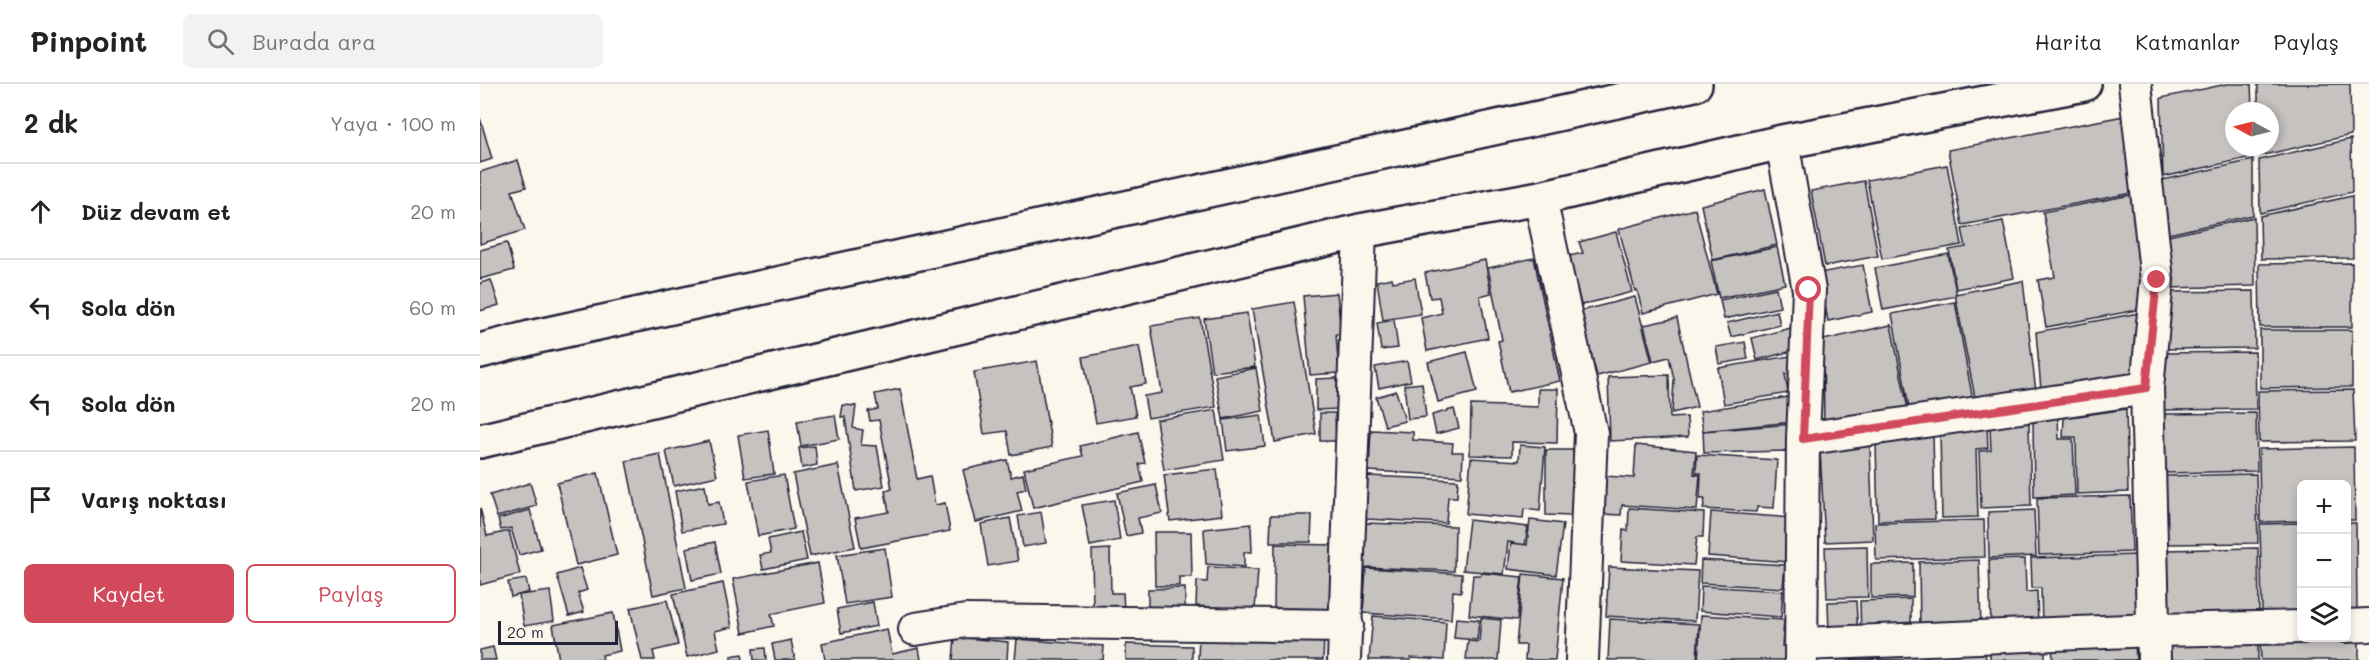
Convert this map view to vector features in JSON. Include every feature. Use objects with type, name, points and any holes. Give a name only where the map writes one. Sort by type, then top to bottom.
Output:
[{"type":"street","points":[[480,351],[534,337],[1695,84]]},
{"type":"street","points":[[480,441],[1360,231],[1540,198],[1782,142],[2084,84]]},
{"type":"street","points":[[2135,84],[2157,280],[2146,388],[2154,645]]},
{"type":"street","points":[[1782,142],[1809,290],[1803,439],[1802,652],[2154,645],[2297,627]]},
{"type":"street","points":[[1540,198],[1591,434],[1582,660]]},
{"type":"street","points":[[1344,660],[1360,231]]},
{"type":"street","points":[[1803,439],[2146,388]]},
{"type":"street","points":[[915,629],[966,621],[1347,626]]},
{"type":"street","points":[[2351,626],[2369,625]]},
{"type":"building","points":[[2227,84],[2251,84],[2252,102],[2225,102],[2225,156],[2252,157],[2163,177],[2161,98]]},
{"type":"building","points":[[2258,84],[2350,84],[2351,135],[2279,151],[2279,102],[2258,102]]},
{"type":"building","points":[[2129,115],[2143,191],[1962,225],[1948,150]]},
{"type":"building","points":[[480,118],[492,159],[480,163]]},
{"type":"building","points":[[2351,139],[2352,192],[2260,213],[2259,160]]},
{"type":"building","points":[[518,160],[526,187],[512,191],[525,230],[480,244],[480,172]]},
{"type":"building","points":[[2253,160],[2253,215],[2164,235],[2163,180]]},
{"type":"building","points":[[1947,165],[1962,245],[1882,259],[1867,180]]},
{"type":"building","points":[[1864,181],[1878,256],[1825,266],[1811,191]]},
{"type":"building","points":[[1765,189],[1777,245],[1713,260],[1701,205]]},
{"type":"building","points":[[2136,194],[2148,308],[2046,327],[2038,280],[2055,277],[2043,212]]},
{"type":"building","points":[[2352,196],[2353,258],[2261,259],[2260,216]]},
{"type":"building","points":[[1695,209],[1717,294],[1643,313],[1619,229]]},
{"type":"building","points":[[2254,217],[2255,286],[2165,288],[2164,237]]},
{"type":"building","points":[[2003,221],[2014,278],[1956,289],[1949,250],[1966,247],[1962,229]]},
{"type":"building","points":[[1616,232],[1632,292],[1581,305],[1569,256],[1583,253],[1579,242]]},
{"type":"building","points":[[507,243],[514,270],[480,279],[480,250]]},
{"type":"building","points":[[1777,247],[1785,284],[1719,298],[1711,261]]},
{"type":"building","points":[[1948,254],[1957,296],[1883,310],[1875,268]]},
{"type":"building","points":[[1534,258],[1560,381],[1509,392],[1498,341],[1502,340],[1488,268]]},
{"type":"building","points":[[1485,260],[1491,293],[1480,296],[1488,338],[1427,351],[1421,318],[1442,313],[1439,297],[1430,298],[1425,273]]},
{"type":"building","points":[[2352,263],[2352,327],[2260,327],[2259,264]]},
{"type":"building","points":[[1863,265],[1872,312],[1828,321],[1819,273]]},
{"type":"building","points":[[1392,278],[1393,282],[1415,278],[1421,314],[1383,320],[1377,281]]},
{"type":"building","points":[[491,280],[499,305],[480,311],[480,283]]},
{"type":"building","points":[[2023,281],[2036,392],[1976,403],[1955,294]]},
{"type":"building","points":[[1776,288],[1780,307],[1724,319],[1720,300]]},
{"type":"building","points":[[2254,291],[2255,348],[2165,349],[2164,292]]},
{"type":"building","points":[[1337,293],[1341,334],[1336,334],[1339,373],[1310,375],[1303,296]]},
{"type":"building","points":[[1635,297],[1652,362],[1597,376],[1580,311]]},
{"type":"building","points":[[1294,302],[1316,434],[1275,442],[1252,309]]},
{"type":"building","points":[[1955,302],[1973,401],[1910,413],[1892,314]]},
{"type":"building","points":[[1777,311],[1780,325],[1731,337],[1727,323]]},
{"type":"building","points":[[1247,313],[1255,367],[1212,372],[1204,319]]},
{"type":"building","points":[[2139,313],[2133,376],[2041,390],[2036,332]]},
{"type":"building","points":[[1200,318],[1216,407],[1148,418],[1144,396],[1162,393],[1151,326]]},
{"type":"building","points":[[1677,318],[1697,407],[1672,413],[1674,379],[1669,357],[1653,361],[1644,325]]},
{"type":"building","points":[[1394,320],[1398,348],[1381,350],[1377,323]]},
{"type":"building","points":[[1891,325],[1909,414],[1824,429],[1823,340]]},
{"type":"building","points":[[1795,327],[1800,349],[1757,360],[1752,338]]},
{"type":"building","points":[[2260,330],[2352,330],[2352,387],[2260,388]]},
{"type":"building","points":[[1745,342],[1748,359],[1719,364],[1716,347]]},
{"type":"building","points":[[1139,346],[1146,384],[1130,387],[1136,416],[1096,423],[1083,357]]},
{"type":"building","points":[[1467,352],[1477,392],[1438,402],[1428,362]]},
{"type":"building","points":[[2255,352],[2256,409],[2164,410],[2164,353]]},
{"type":"building","points":[[1790,356],[1793,374],[1785,374],[1788,393],[1724,404],[1718,368]]},
{"type":"building","points":[[1037,361],[1052,447],[1011,455],[1007,431],[984,434],[974,372]]},
{"type":"building","points":[[1407,361],[1411,381],[1379,388],[1375,367]]},
{"type":"building","points":[[1256,368],[1263,411],[1223,419],[1215,376]]},
{"type":"building","points":[[1669,375],[1670,418],[1687,417],[1688,437],[1610,441],[1608,377]]},
{"type":"building","points":[[1337,378],[1337,409],[1316,410],[1316,379]]},
{"type":"building","points":[[1422,383],[1426,417],[1408,419],[1404,385]]},
{"type":"building","points":[[900,389],[917,479],[930,476],[935,505],[945,503],[950,531],[861,548],[855,518],[889,512],[885,491],[892,489],[879,420],[870,421],[868,411],[878,409],[875,394]]},
{"type":"building","points":[[1538,389],[1558,389],[1557,443],[1512,442],[1512,456],[1470,455],[1471,405],[1538,407]]},
{"type":"building","points":[[2353,390],[2355,441],[2259,442],[2258,391]]},
{"type":"building","points":[[1396,391],[1405,421],[1385,426],[1376,397]]},
{"type":"building","points":[[1795,396],[1793,422],[1703,431],[1700,411]]},
{"type":"building","points":[[843,405],[856,406],[853,428],[863,430],[861,445],[877,446],[884,486],[856,491],[845,417],[841,417]]},
{"type":"building","points":[[1454,409],[1459,428],[1436,434],[1432,415]]},
{"type":"building","points":[[2126,409],[2128,492],[2077,494],[2076,437],[2063,437],[2064,418]]},
{"type":"building","points":[[1216,410],[1224,460],[1164,470],[1156,420]]},
{"type":"building","points":[[1320,413],[1335,413],[1336,441],[1320,441]]},
{"type":"building","points":[[2256,413],[2257,471],[2165,473],[2164,414]]},
{"type":"building","points":[[835,415],[839,439],[801,446],[797,421]]},
{"type":"building","points":[[1261,415],[1265,446],[1227,451],[1223,420]]},
{"type":"building","points":[[2058,418],[2059,439],[2073,439],[2075,495],[2034,497],[2033,422]]},
{"type":"building","points":[[2029,423],[2031,506],[1981,508],[1979,451],[1991,450],[1990,427]]},
{"type":"building","points":[[1793,424],[1789,451],[1704,453],[1703,431]]},
{"type":"building","points":[[1987,427],[1988,448],[1976,449],[1978,517],[1942,518],[1940,434]]},
{"type":"building","points":[[768,430],[774,474],[745,478],[738,435]]},
{"type":"building","points":[[1371,430],[1413,432],[1413,440],[1453,443],[1452,452],[1463,452],[1462,476],[1369,471]]},
{"type":"building","points":[[1138,432],[1145,463],[1139,464],[1143,482],[1033,508],[1024,469],[1083,456],[1080,446]]},
{"type":"building","points":[[1933,435],[1935,519],[1878,521],[1876,444]]},
{"type":"building","points":[[709,441],[717,476],[674,486],[666,451]]},
{"type":"building","points":[[1520,445],[1545,447],[1540,511],[1524,509],[1523,519],[1466,514],[1471,458],[1519,461]]},
{"type":"building","points":[[1636,445],[1696,451],[1694,474],[1700,475],[1697,510],[1622,505],[1621,515],[1601,514],[1605,476],[1634,478]]},
{"type":"building","points":[[815,446],[817,465],[802,468],[799,448]]},
{"type":"building","points":[[1870,446],[1873,540],[1825,542],[1820,450]]},
{"type":"building","points":[[2354,447],[2355,520],[2351,520],[2351,480],[2297,480],[2297,521],[2260,522],[2259,449]]},
{"type":"building","points":[[1546,450],[1573,450],[1572,516],[1546,515]]},
{"type":"building","points":[[660,454],[686,588],[653,595],[626,461]]},
{"type":"building","points":[[1697,455],[1777,460],[1774,508],[1757,507],[1756,512],[1703,509],[1705,499],[1700,499],[1701,473],[1696,473]]},
{"type":"building","points":[[1007,460],[1011,477],[1023,474],[1026,489],[1017,491],[1022,511],[976,522],[963,470]]},
{"type":"building","points":[[838,465],[855,547],[810,556],[793,474]]},
{"type":"building","points":[[1217,469],[1222,515],[1170,521],[1164,475]]},
{"type":"building","points":[[598,473],[617,555],[576,565],[557,483]]},
{"type":"building","points":[[2256,474],[2258,543],[2166,544],[2165,476]]},
{"type":"building","points":[[784,475],[794,529],[758,536],[748,481]]},
{"type":"building","points":[[1368,476],[1458,480],[1457,497],[1448,497],[1446,523],[1366,519]]},
{"type":"building","points":[[530,483],[537,506],[497,517],[490,495]]},
{"type":"building","points":[[705,485],[708,504],[719,502],[723,524],[682,531],[675,491]]},
{"type":"building","points":[[1156,485],[1162,513],[1138,518],[1141,533],[1126,536],[1117,493]]},
{"type":"building","points":[[2130,496],[2132,552],[2039,555],[2037,498]]},
{"type":"building","points":[[1114,500],[1120,540],[1090,546],[1082,505]]},
{"type":"building","points":[[480,508],[487,536],[509,531],[520,574],[480,585]]},
{"type":"building","points":[[1629,508],[1704,513],[1703,537],[1697,537],[1694,565],[1621,561],[1623,530],[1628,531]]},
{"type":"building","points":[[530,510],[541,549],[519,555],[511,528],[501,530],[498,519]]},
{"type":"building","points":[[2034,510],[2036,556],[1989,558],[1988,512]]},
{"type":"building","points":[[1041,512],[1046,543],[1023,547],[1018,516]]},
{"type":"building","points":[[1711,512],[1793,518],[1790,562],[1708,556]]},
{"type":"building","points":[[1271,515],[1312,515],[1311,542],[1270,542]]},
{"type":"building","points":[[1010,518],[1018,561],[988,566],[981,524]]},
{"type":"building","points":[[1469,520],[1528,527],[1525,545],[1508,542],[1504,574],[1463,570]]},
{"type":"building","points":[[1530,520],[1563,524],[1556,575],[1508,569],[1511,543],[1527,545]]},
{"type":"building","points":[[1984,520],[1985,557],[1876,560],[1875,523]]},
{"type":"building","points":[[1365,523],[1455,526],[1454,571],[1363,567]]},
{"type":"building","points":[[2297,523],[2297,611],[2262,612],[2260,524]]},
{"type":"building","points":[[2351,523],[2356,523],[2357,610],[2351,611]]},
{"type":"building","points":[[1251,524],[1252,552],[1244,552],[1244,567],[1206,564],[1204,529]]},
{"type":"building","points":[[801,532],[807,560],[763,569],[760,555],[771,553],[768,539]]},
{"type":"building","points":[[1154,532],[1191,532],[1192,577],[1179,577],[1179,586],[1155,586]]},
{"type":"building","points":[[715,542],[721,574],[692,580],[686,548]]},
{"type":"building","points":[[1275,544],[1337,545],[1336,609],[1274,608]]},
{"type":"building","points":[[1867,546],[1868,597],[1827,598],[1825,547]]},
{"type":"building","points":[[885,548],[892,597],[845,604],[837,555]]},
{"type":"building","points":[[2258,548],[2259,613],[2167,614],[2166,550]]},
{"type":"building","points":[[1110,549],[1111,593],[1123,593],[1124,611],[1093,613],[1092,550]]},
{"type":"building","points":[[2137,555],[2139,622],[2042,625],[2041,588],[2032,588],[2031,558]]},
{"type":"building","points":[[2025,559],[2026,592],[2037,591],[2038,628],[1991,629],[1989,560]]},
{"type":"building","points":[[1701,560],[1785,565],[1783,588],[1700,583]]},
{"type":"building","points":[[1979,560],[1981,628],[1920,630],[1919,562]]},
{"type":"building","points":[[818,563],[825,603],[771,614],[774,626],[743,633],[733,579]]},
{"type":"building","points":[[1913,563],[1913,597],[1871,598],[1871,564]]},
{"type":"building","points":[[1208,567],[1258,570],[1255,610],[1196,606],[1197,581],[1207,582]]},
{"type":"building","points":[[1609,567],[1698,571],[1695,621],[1606,616]]},
{"type":"building","points":[[580,568],[587,590],[578,593],[584,612],[569,616],[557,575]]},
{"type":"building","points":[[1366,568],[1462,574],[1461,592],[1453,591],[1451,619],[1363,613]]},
{"type":"building","points":[[1482,573],[1522,577],[1517,620],[1469,615],[1473,575]]},
{"type":"building","points":[[1523,574],[1563,578],[1555,660],[1525,660],[1526,645],[1516,645]]},
{"type":"building","points":[[526,579],[529,592],[511,597],[508,582]]},
{"type":"building","points":[[723,583],[732,627],[715,631],[719,649],[687,657],[673,594]]},
{"type":"building","points":[[1701,586],[1783,591],[1781,617],[1700,611]]},
{"type":"building","points":[[1185,588],[1185,609],[1148,610],[1148,589]]},
{"type":"building","points":[[550,591],[554,621],[524,626],[519,595]]},
{"type":"building","points":[[1911,599],[1911,634],[1861,636],[1860,601]]},
{"type":"building","points":[[667,600],[678,645],[653,651],[655,660],[642,660],[630,608]]},
{"type":"building","points":[[1856,601],[1858,636],[1829,636],[1828,602]]},
{"type":"building","points":[[873,602],[877,626],[841,633],[837,609]]},
{"type":"building","points":[[613,613],[620,651],[602,655],[603,660],[559,660],[553,625]]},
{"type":"building","points":[[1701,615],[1784,620],[1782,646],[1788,647],[1787,660],[1698,660]]},
{"type":"building","points":[[1373,616],[1446,622],[1444,660],[1411,658],[1411,660],[1369,660]]},
{"type":"building","points":[[1456,618],[1479,620],[1477,640],[1454,638]]},
{"type":"building","points":[[1481,618],[1501,620],[1498,660],[1466,660],[1468,641],[1479,642]]},
{"type":"building","points":[[1610,619],[1699,624],[1697,660],[1608,660]]},
{"type":"building","points":[[887,629],[892,654],[919,648],[921,660],[825,660],[822,643]]},
{"type":"building","points":[[1199,632],[1324,637],[1323,660],[1198,660]]},
{"type":"building","points":[[955,637],[1008,642],[1007,660],[953,660]]},
{"type":"building","points":[[1017,639],[1104,646],[1103,660],[1015,660]]},
{"type":"building","points":[[791,640],[795,660],[775,660],[772,644]]},
{"type":"building","points":[[2163,641],[2258,641],[2258,660],[2163,660]]},
{"type":"building","points":[[2260,641],[2359,641],[2359,660],[2261,660]]},
{"type":"building","points":[[2135,643],[2136,660],[2053,660],[2052,645]]},
{"type":"building","points":[[1126,644],[1192,646],[1192,660],[1126,660]]},
{"type":"building","points":[[493,647],[496,660],[480,660],[480,650]]},
{"type":"building","points":[[765,648],[766,660],[754,660],[753,649]]},
{"type":"building","points":[[2045,650],[2045,660],[1990,660],[1990,652]]},
{"type":"building","points":[[1985,651],[1986,660],[1926,660],[1926,652]]},
{"type":"building","points":[[742,654],[743,660],[731,660],[731,656]]},
{"type":"building","points":[[1922,654],[1922,660],[1878,660],[1878,655]]},
{"type":"building","points":[[1874,658],[1874,660],[1825,660],[1825,659]]},
{"type":"route","points":[[1809,290],[1803,439],[2146,388],[2157,280]]}]
